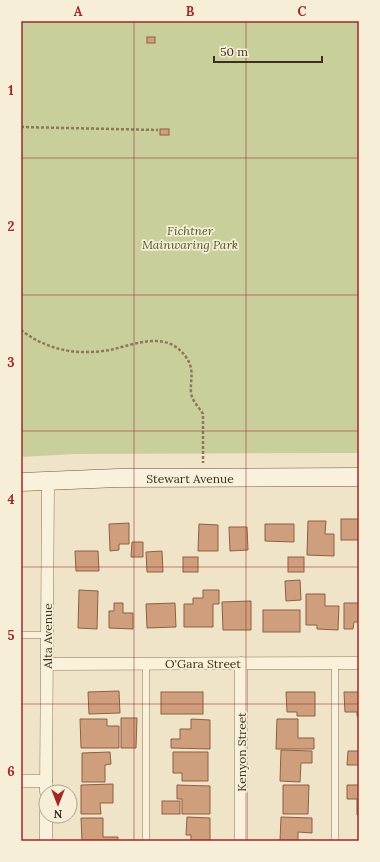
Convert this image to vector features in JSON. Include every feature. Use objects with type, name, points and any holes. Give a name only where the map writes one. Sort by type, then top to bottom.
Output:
[{"type":"main road","name":"Stewart Avenue","points":[[21,482],[118,478],[359,477]]},
{"type":"street","name":"Alta Avenue","points":[[46,784],[48,481]]},
{"type":"street","name":"Kenyon Street","points":[[240,663],[241,841]]},
{"type":"street","name":"O'Gara Street","points":[[47,664],[359,663]]},
{"type":"street","points":[[21,781],[38,785]]},
{"type":"street","points":[[46,824],[46,841]]},
{"type":"lane","points":[[21,635],[47,635]]},
{"type":"lane","points":[[146,663],[146,841]]},
{"type":"lane","points":[[335,663],[335,841]]},
{"type":"path","points":[[21,127],[158,130]]},
{"type":"path","points":[[21,330],[46,345],[67,351],[88,352],[109,350],[142,342],[154,341],[167,343],[177,348],[186,356],[191,365],[191,393],[193,399],[200,407],[203,414],[203,478]]},
{"type":"green space","name":"Fichtner Mainwaring Park","points":[[21,21],[359,21],[359,453],[75,454],[21,457]]},
{"type":"building","points":[[147,37],[155,37],[155,43],[147,43]]},
{"type":"building","points":[[160,129],[169,129],[169,135],[160,135]]},
{"type":"building","points":[[341,519],[359,519],[359,540],[341,540]]},
{"type":"building","points":[[308,521],[326,521],[325,534],[334,534],[334,556],[307,555]]},
{"type":"building","points":[[129,523],[129,544],[119,544],[119,550],[110,551],[109,524]]},
{"type":"building","points":[[199,524],[218,525],[218,551],[198,551]]},
{"type":"building","points":[[265,524],[294,524],[294,542],[265,541]]},
{"type":"building","points":[[229,527],[247,527],[248,550],[230,551]]},
{"type":"building","points":[[132,542],[143,542],[143,557],[131,557]]},
{"type":"building","points":[[75,551],[98,551],[99,571],[76,571]]},
{"type":"building","points":[[162,551],[163,572],[147,572],[146,552]]},
{"type":"building","points":[[183,557],[198,557],[198,572],[183,572]]},
{"type":"building","points":[[288,557],[304,557],[304,572],[288,572]]},
{"type":"building","points":[[300,580],[301,600],[286,601],[285,581]]},
{"type":"building","points":[[79,590],[98,591],[97,629],[78,628]]},
{"type":"building","points":[[203,590],[219,590],[219,604],[213,604],[213,627],[184,627],[184,604],[193,604],[193,598],[203,598]]},
{"type":"building","points":[[306,594],[325,594],[325,606],[339,606],[338,630],[317,629],[317,625],[306,625]]},
{"type":"building","points":[[251,601],[251,630],[223,630],[222,602]]},
{"type":"building","points":[[114,603],[123,603],[123,613],[133,613],[133,629],[109,628],[109,611],[114,611]]},
{"type":"building","points":[[175,603],[176,627],[147,628],[146,604]]},
{"type":"building","points":[[344,603],[359,603],[359,622],[354,622],[353,629],[344,629]]},
{"type":"building","points":[[263,610],[300,610],[300,632],[263,632]]},
{"type":"building","points":[[119,691],[120,713],[89,714],[88,692]]},
{"type":"building","points":[[161,692],[203,692],[203,714],[161,714]]},
{"type":"building","points":[[286,692],[315,692],[315,716],[297,716],[297,712],[287,712]]},
{"type":"building","points":[[344,692],[359,692],[359,716],[357,716],[357,712],[345,712]]},
{"type":"building","points":[[121,718],[137,718],[136,748],[121,748]]},
{"type":"building","points":[[80,719],[107,719],[107,726],[119,726],[119,748],[81,748]]},
{"type":"building","points":[[191,719],[210,720],[210,749],[171,748],[171,739],[180,739],[180,729],[191,729]]},
{"type":"building","points":[[277,719],[298,719],[298,738],[314,738],[314,749],[276,749]]},
{"type":"building","points":[[281,750],[312,751],[312,763],[301,763],[300,782],[280,781]]},
{"type":"building","points":[[348,751],[359,751],[359,765],[347,765]]},
{"type":"building","points":[[110,752],[111,764],[105,765],[105,782],[82,782],[82,753]]},
{"type":"building","points":[[173,752],[208,752],[208,781],[182,781],[182,773],[173,773]]},
{"type":"building","points":[[113,784],[113,803],[100,803],[101,814],[81,814],[81,785]]},
{"type":"building","points":[[177,785],[210,786],[210,814],[182,814],[182,799],[177,799]]},
{"type":"building","points":[[283,785],[309,785],[308,814],[283,814]]},
{"type":"building","points":[[347,785],[359,785],[359,815],[357,815],[357,799],[347,799]]},
{"type":"building","points":[[162,801],[180,801],[180,814],[162,814]]},
{"type":"building","points":[[187,817],[210,818],[210,841],[191,841],[191,835],[186,835]]},
{"type":"building","points":[[281,817],[312,818],[312,833],[298,832],[298,841],[280,841]]},
{"type":"building","points":[[81,818],[103,818],[103,837],[118,837],[118,841],[82,841]]}]
